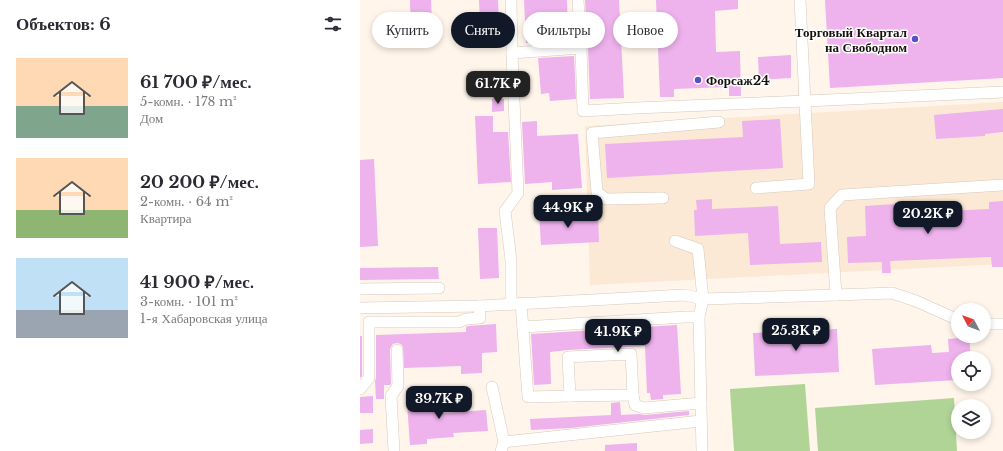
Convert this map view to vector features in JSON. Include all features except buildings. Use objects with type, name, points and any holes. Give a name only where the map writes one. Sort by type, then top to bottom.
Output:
[{"type":"street","points":[[511,0],[518,193],[505,211],[516,304],[523,327],[528,397],[633,395]]},
{"type":"street","points":[[578,0],[579,12]]},
{"type":"street","points":[[756,188],[810,184],[800,0]]},
{"type":"street","points":[[512,53],[581,48],[583,111],[1003,92]]},
{"type":"street","points":[[663,198],[606,199],[597,192],[592,133],[719,122]]},
{"type":"street","points":[[836,296],[830,208],[842,195],[1003,185]]},
{"type":"street","points":[[675,241],[698,249],[703,299],[699,317],[702,451]]},
{"type":"street","points":[[360,289],[439,288]]},
{"type":"street","points":[[360,308],[479,306],[684,294],[703,299],[836,296],[892,293],[916,301],[951,316]]},
{"type":"street","points":[[360,389],[369,378],[369,322],[460,322],[466,319],[480,318],[479,306]]},
{"type":"street","points":[[523,327],[699,317]]},
{"type":"street","points":[[991,324],[1003,324]]},
{"type":"street","points":[[394,451],[390,396],[398,386],[397,350]]},
{"type":"street","points":[[570,396],[568,357],[631,354],[633,395],[636,405],[644,408],[701,404]]},
{"type":"street","points":[[492,386],[503,446],[701,421]]},
{"type":"shaded area","points":[[1003,102],[1003,264],[590,285],[585,126]]},
{"type":"green space","points":[[805,384],[810,451],[734,451],[730,389]]},
{"type":"green space","points":[[954,398],[951,399],[951,439],[956,439],[957,451],[818,451],[815,408]]},
{"type":"place","name":"Торговый Квартал на Свободном","points":[[915,39]]},
{"type":"place","name":"Форсаж24","points":[[698,80]]}]
